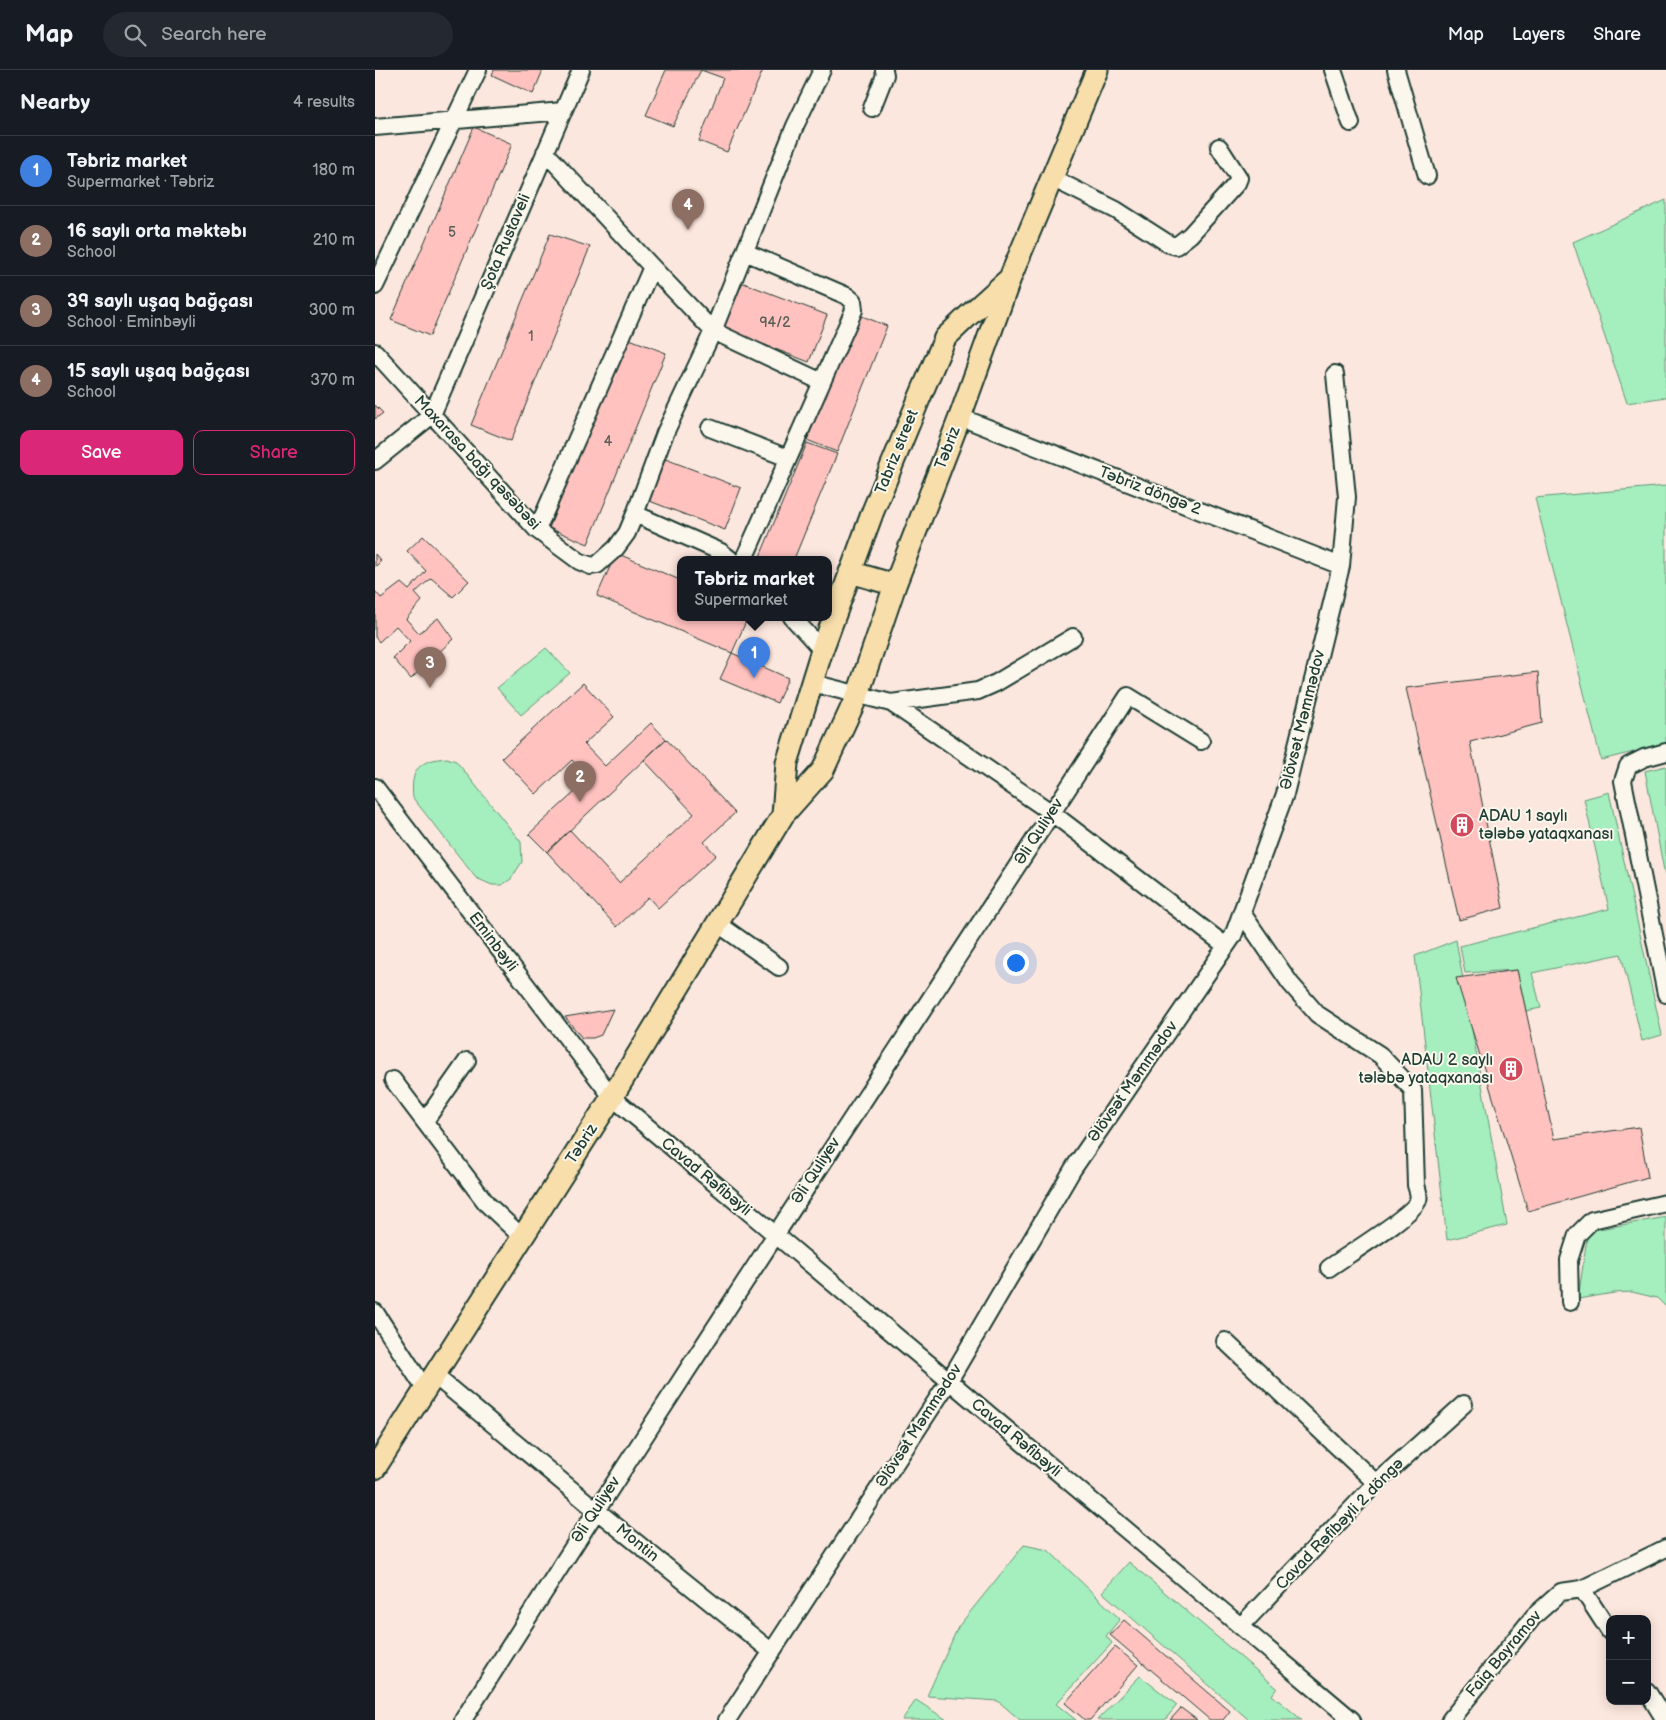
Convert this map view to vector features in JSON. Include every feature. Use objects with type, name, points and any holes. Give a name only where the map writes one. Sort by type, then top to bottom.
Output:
[{"type":"main road","name":"Təbriz","points":[[375,1468],[612,1097],[783,815],[823,770],[858,694],[895,585],[960,417],[1010,278],[1097,70]]},
{"type":"main road","name":"Tabriz street","points":[[822,650],[873,511],[945,338],[1010,278]]},
{"type":"main road","points":[[850,572],[895,585]]},
{"type":"main road","name":"Təbriz","points":[[783,815],[787,763],[822,650]]},
{"type":"street","points":[[375,286],[478,70]]},
{"type":"street","name":"Şota Rustaveli","points":[[432,415],[581,70]]},
{"type":"street","points":[[726,556],[635,514],[665,433],[713,331],[795,126],[822,70]]},
{"type":"street","points":[[871,108],[885,75],[884,70]]},
{"type":"street","points":[[1333,70],[1351,123]]},
{"type":"street","points":[[1396,70],[1427,176]]},
{"type":"street","points":[[375,127],[563,111]]},
{"type":"street","points":[[1052,178],[1116,210],[1169,244],[1176,246],[1190,235],[1237,183],[1239,178],[1219,147]]},
{"type":"street","points":[[545,152],[713,331],[822,382]]},
{"type":"street","points":[[745,252],[847,296],[853,301],[854,310],[745,556]]},
{"type":"street","points":[[537,530],[652,267]]},
{"type":"street","name":"Maxarasa bağı qəsəbəsi","points":[[375,352],[537,530],[579,561],[591,566],[597,565],[616,548],[627,533],[635,514]]},
{"type":"street","name":"Əlövsət Məmmədov","points":[[727,1720],[949,1381],[1073,1169],[1233,936],[1285,794],[1341,566],[1347,497],[1335,374]]},
{"type":"street","points":[[375,461],[432,415]]},
{"type":"street","name":"Təbriz döngə 2","points":[[960,417],[1341,566]]},
{"type":"street","points":[[711,428],[788,458]]},
{"type":"street","points":[[796,621],[822,650]]},
{"type":"street","points":[[891,703],[978,691],[996,683],[1073,637]]},
{"type":"street","points":[[812,683],[891,703],[1052,813],[1226,946]]},
{"type":"street","name":"Əli Quliyev","points":[[463,1720],[596,1510],[775,1234],[1128,696],[1201,742]]},
{"type":"street","points":[[1666,752],[1644,758],[1628,766],[1623,781],[1666,994]]},
{"type":"street","name":"Eminbəyli","points":[[375,788],[612,1097]]},
{"type":"street","points":[[1242,913],[1290,983],[1317,1014],[1380,1054],[1413,1090],[1416,1185],[1419,1198],[1417,1204],[1403,1218],[1329,1268]]},
{"type":"street","points":[[717,923],[779,967]]},
{"type":"street","points":[[425,1121],[467,1061]]},
{"type":"street","points":[[393,1080],[487,1204],[522,1237]]},
{"type":"street","name":"Cavad Rəfibəyli","points":[[612,1097],[1352,1720]]},
{"type":"street","points":[[1570,1302],[1569,1260],[1577,1236],[1592,1220],[1666,1204]]},
{"type":"street","name":"Montin","points":[[375,1312],[430,1382],[596,1510],[772,1652]]},
{"type":"street","points":[[1225,1341],[1376,1483]]},
{"type":"street","name":"Cavad Rəfibəyli 2 döngə","points":[[1241,1626],[1376,1483],[1464,1404]]},
{"type":"street","points":[[1606,1626],[1582,1589],[1666,1548]]},
{"type":"street","name":"Faiq Bayramov","points":[[1450,1720],[1533,1616],[1561,1592],[1582,1589]]},
{"type":"street","points":[[1651,1697],[1665,1720]]},
{"type":"green space","points":[[1666,200],[1666,397],[1627,403],[1573,242]]},
{"type":"green space","points":[[1666,486],[1666,744],[1601,760],[1535,498]]},
{"type":"green space","points":[[546,648],[570,673],[521,715],[497,688]]},
{"type":"green space","points":[[447,758],[456,761],[521,842],[522,862],[511,879],[502,885],[492,885],[476,878],[413,798],[413,780],[418,768],[429,761]]},
{"type":"green space","points":[[1666,766],[1666,875],[1665,876],[1645,771]]},
{"type":"green space","points":[[1609,792],[1662,1035],[1642,1041],[1621,954],[1532,973],[1541,1008],[1526,1011],[1517,970],[1465,973],[1460,946],[1609,909],[1584,799]]},
{"type":"green space","points":[[1456,940],[1507,1225],[1447,1240],[1415,956]]},
{"type":"green space","points":[[1666,1217],[1666,1307],[1657,1298],[1632,1292],[1578,1299],[1588,1231]]},
{"type":"green space","points":[[1024,1545],[1048,1550],[1120,1619],[1106,1636],[1112,1643],[1056,1704],[1076,1720],[1020,1720],[998,1701],[927,1696],[958,1627]]},
{"type":"green space","points":[[1129,1562],[1277,1688],[1272,1695],[1302,1720],[1249,1720],[1102,1592]]},
{"type":"green space","points":[[1140,1676],[1177,1705],[1165,1720],[1097,1720]]},
{"type":"green space","points":[[916,1700],[947,1720],[902,1720]]},
{"type":"building","points":[[494,70],[543,70],[533,94],[492,75]]},
{"type":"building","points":[[666,70],[701,70],[673,126],[646,115]]},
{"type":"building","points":[[701,70],[763,70],[727,152],[699,141],[723,78]]},
{"type":"building","points":[[474,127],[512,144],[430,336],[391,320]]},
{"type":"building","points":[[550,234],[590,247],[511,441],[471,425]]},
{"type":"building","points":[[741,282],[827,315],[809,362],[723,329]]},
{"type":"building","points":[[857,314],[887,326],[837,452],[807,440]]},
{"type":"building","points":[[627,338],[666,353],[588,544],[549,528]]},
{"type":"building","points":[[375,405],[383,413],[375,419]]},
{"type":"building","points":[[807,443],[837,454],[795,556],[760,556]]},
{"type":"building","points":[[663,458],[741,488],[725,530],[647,500]]},
{"type":"building","points":[[423,536],[469,581],[453,597],[431,578],[415,593],[422,601],[406,619],[419,633],[438,618],[453,639],[411,679],[393,658],[410,641],[396,626],[379,642],[375,637],[375,591],[381,598],[401,583],[409,590],[426,571],[407,551]]},
{"type":"building","points":[[616,553],[677,579],[677,621],[746,621],[732,653],[597,596]]},
{"type":"building","points":[[375,554],[381,561],[375,567]]},
{"type":"building","points":[[732,653],[788,678],[777,703],[720,679]]},
{"type":"building","name":"ADAU 1 saylı tələbə yataqxanası","points":[[1538,672],[1542,723],[1470,742],[1503,908],[1459,920],[1406,688]]},
{"type":"building","points":[[583,683],[614,717],[584,744],[605,766],[651,723],[666,739],[547,852],[529,834],[589,779],[572,760],[536,794],[502,758]]},
{"type":"building","points":[[666,739],[735,813],[704,842],[716,855],[658,908],[648,897],[617,927],[547,852],[570,830],[619,883],[694,814],[644,760]]},
{"type":"building","name":"ADAU 2 saylı tələbə yataqxanası","points":[[1517,970],[1554,1139],[1639,1127],[1648,1177],[1528,1211],[1456,978]]},
{"type":"building","points":[[613,1009],[601,1035],[593,1038],[582,1038],[565,1017]]},
{"type":"building","points":[[1124,1620],[1230,1711],[1223,1720],[1210,1720],[1110,1635]]},
{"type":"building","points":[[1115,1647],[1138,1665],[1090,1720],[1085,1720],[1065,1703]]},
{"type":"building","points":[[1181,1708],[1197,1720],[1170,1720]]},
{"type":"place","name":"15 saylı uşaq bağçası","points":[[688,230]]},
{"type":"place","name":"Təbriz market","points":[[754,678]]},
{"type":"place","name":"39 saylı uşaq bağçası","points":[[430,688]]},
{"type":"place","name":"16 saylı orta məktəbı","points":[[580,802]]},
{"type":"place","name":"ADAU 1 saylı tələbə yataqxanası","points":[[1462,825]]},
{"type":"place","name":"ADAU 2 saylı tələbə yataqxanası","points":[[1511,1069]]}]
